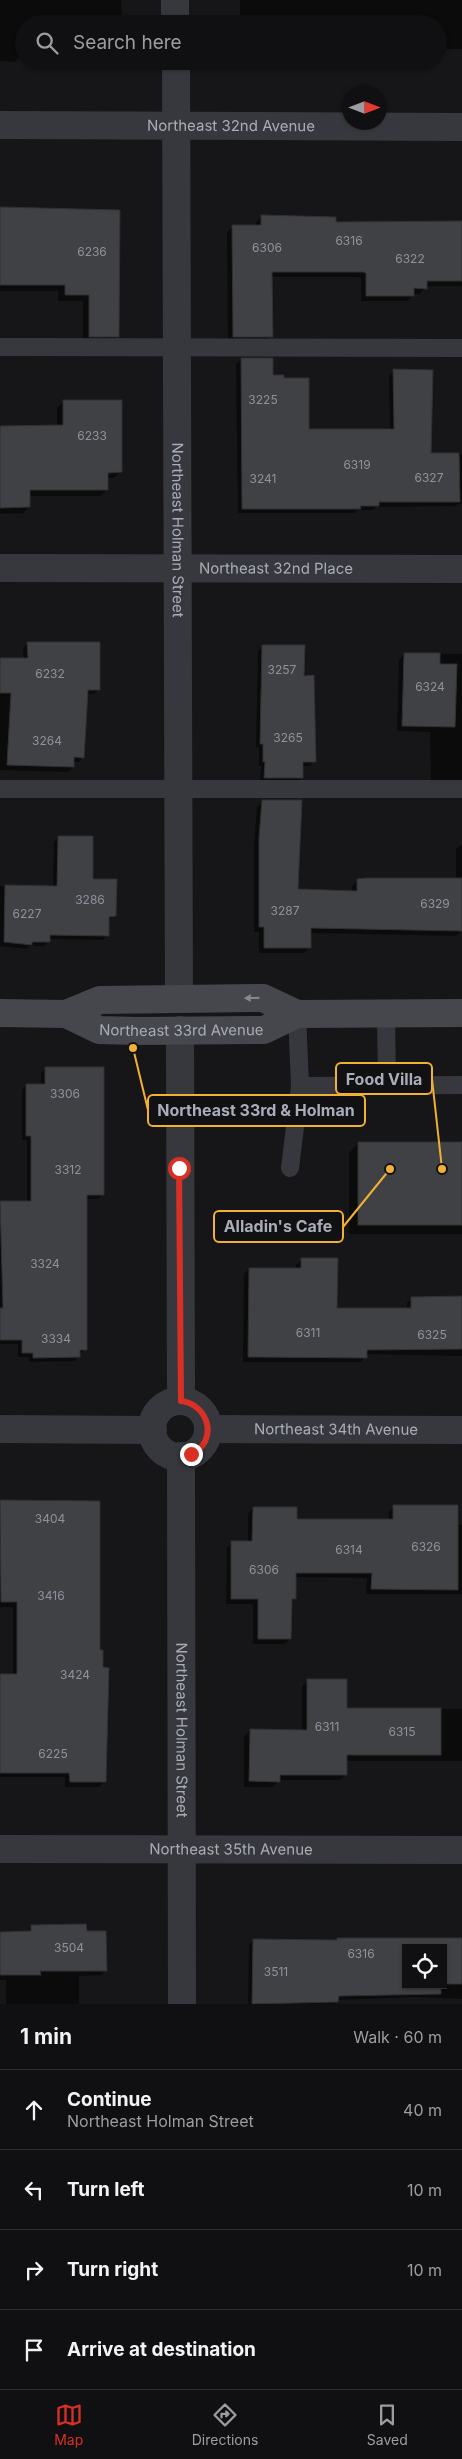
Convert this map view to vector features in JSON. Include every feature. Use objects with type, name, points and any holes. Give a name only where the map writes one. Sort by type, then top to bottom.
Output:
[{"type":"main road","name":"Northeast 33rd Avenue","points":[[0,1013],[66,1014],[100,1000],[263,998],[297,1014],[462,1013]]},
{"type":"main road","name":"Northeast 33rd Avenue","points":[[66,1014],[99,1030],[264,1030],[297,1014]]},
{"type":"street","points":[[175,0],[175,15]]},
{"type":"street","name":"Northeast Holman Street","points":[[176,70],[179,999]]},
{"type":"street","name":"Northeast 32nd Avenue","points":[[0,125],[462,127]]},
{"type":"street","name":"Northeast 32nd Place","points":[[0,568],[462,569]]},
{"type":"street","points":[[180,1030],[181,1401]]},
{"type":"street","points":[[181,1401],[199,1408],[205,1416],[208,1430],[206,1440],[197,1451],[174,1456],[162,1450],[154,1438],[153,1430],[155,1418],[161,1409],[169,1403],[181,1401]]},
{"type":"street","points":[[0,1429],[153,1430]]},
{"type":"street","name":"Northeast 34th Avenue","points":[[208,1430],[462,1430]]},
{"type":"street","name":"Northeast Holman Street","points":[[181,1456],[182,2004]]},
{"type":"street","name":"Northeast 35th Avenue","points":[[0,1848],[462,1850]]},
{"type":"lane","points":[[0,347],[176,349],[462,348]]},
{"type":"lane","points":[[0,789],[462,790]]},
{"type":"lane","points":[[290,1168],[300,1086],[297,1014]]},
{"type":"lane","points":[[386,1014],[387,1086]]},
{"type":"lane","points":[[300,1086],[462,1085]]},
{"type":"building","points":[[0,207],[120,210],[119,337],[89,337],[89,295],[65,295],[65,285],[0,285]]},
{"type":"building","points":[[261,215],[336,217],[336,222],[462,221],[462,281],[427,281],[427,289],[414,288],[414,296],[366,296],[366,273],[363,272],[272,272],[273,337],[233,337],[232,225],[261,225]]},
{"type":"building","points":[[241,358],[273,358],[273,375],[284,375],[284,378],[309,378],[309,429],[394,429],[393,369],[433,370],[431,453],[459,453],[460,502],[379,502],[379,506],[360,506],[361,509],[242,509]]},
{"type":"building","points":[[63,400],[122,400],[122,472],[108,473],[108,490],[30,490],[30,507],[0,508],[0,426],[63,425]]},
{"type":"building","points":[[27,642],[100,642],[100,690],[88,690],[84,758],[74,757],[74,767],[7,765],[11,693],[0,693],[0,658],[28,658]]},
{"type":"building","points":[[262,645],[305,645],[304,676],[314,675],[316,762],[303,762],[303,778],[264,778],[263,744],[260,744]]},
{"type":"building","points":[[404,653],[440,653],[440,664],[457,664],[455,727],[402,726]]},
{"type":"building","points":[[262,800],[302,800],[298,889],[357,891],[357,879],[366,878],[462,878],[462,931],[311,928],[311,948],[264,948],[264,927],[259,927],[259,838]]},
{"type":"building","points":[[58,836],[93,836],[93,879],[117,879],[116,916],[109,917],[109,936],[50,935],[50,942],[32,942],[32,945],[4,942],[5,885],[57,886]]},
{"type":"building","points":[[45,1067],[104,1067],[104,1195],[87,1195],[87,1350],[80,1350],[80,1357],[33,1358],[33,1353],[22,1353],[22,1340],[0,1340],[0,1308],[3,1308],[0,1201],[31,1201],[31,1136],[26,1136],[26,1084],[45,1084]]},
{"type":"building","points":[[358,1142],[462,1142],[462,1225],[358,1225]]},
{"type":"building","points":[[301,1258],[338,1258],[337,1308],[411,1308],[411,1297],[462,1296],[462,1349],[367,1350],[367,1358],[248,1357],[249,1268],[301,1268]]},
{"type":"building","points":[[0,1500],[100,1501],[100,1650],[103,1650],[103,1667],[109,1668],[106,1782],[70,1782],[69,1773],[0,1773],[0,1674],[17,1674],[17,1602],[1,1602]]},
{"type":"building","points":[[393,1505],[458,1505],[458,1590],[371,1589],[372,1573],[296,1573],[296,1599],[292,1599],[291,1639],[258,1639],[258,1599],[231,1599],[231,1541],[252,1541],[253,1507],[297,1507],[297,1519],[393,1519]]},
{"type":"building","points":[[307,1679],[347,1679],[347,1708],[441,1708],[441,1755],[347,1755],[347,1775],[280,1775],[280,1782],[249,1781],[250,1729],[307,1730]]},
{"type":"building","points":[[86,1924],[87,1931],[106,1931],[107,1971],[40,1971],[41,1975],[0,1975],[0,1932],[31,1931],[31,1925]]},
{"type":"building","points":[[337,1938],[462,1938],[462,1984],[447,1984],[447,1944],[402,1944],[402,1989],[441,1989],[441,1994],[339,1996],[338,2002],[252,2004],[253,1939],[337,1940]]},
{"type":"place","name":"Northeast 33rd & Holman","points":[[133,1048]]},
{"type":"place","name":"Alladin's Cafe","points":[[390,1169]]},
{"type":"place","name":"Food Villa","points":[[442,1169]]},
{"type":"route","points":[[179,1168],[181,1401],[193,1404],[199,1408],[205,1416],[208,1426],[206,1440],[197,1451],[191,1454]]}]
